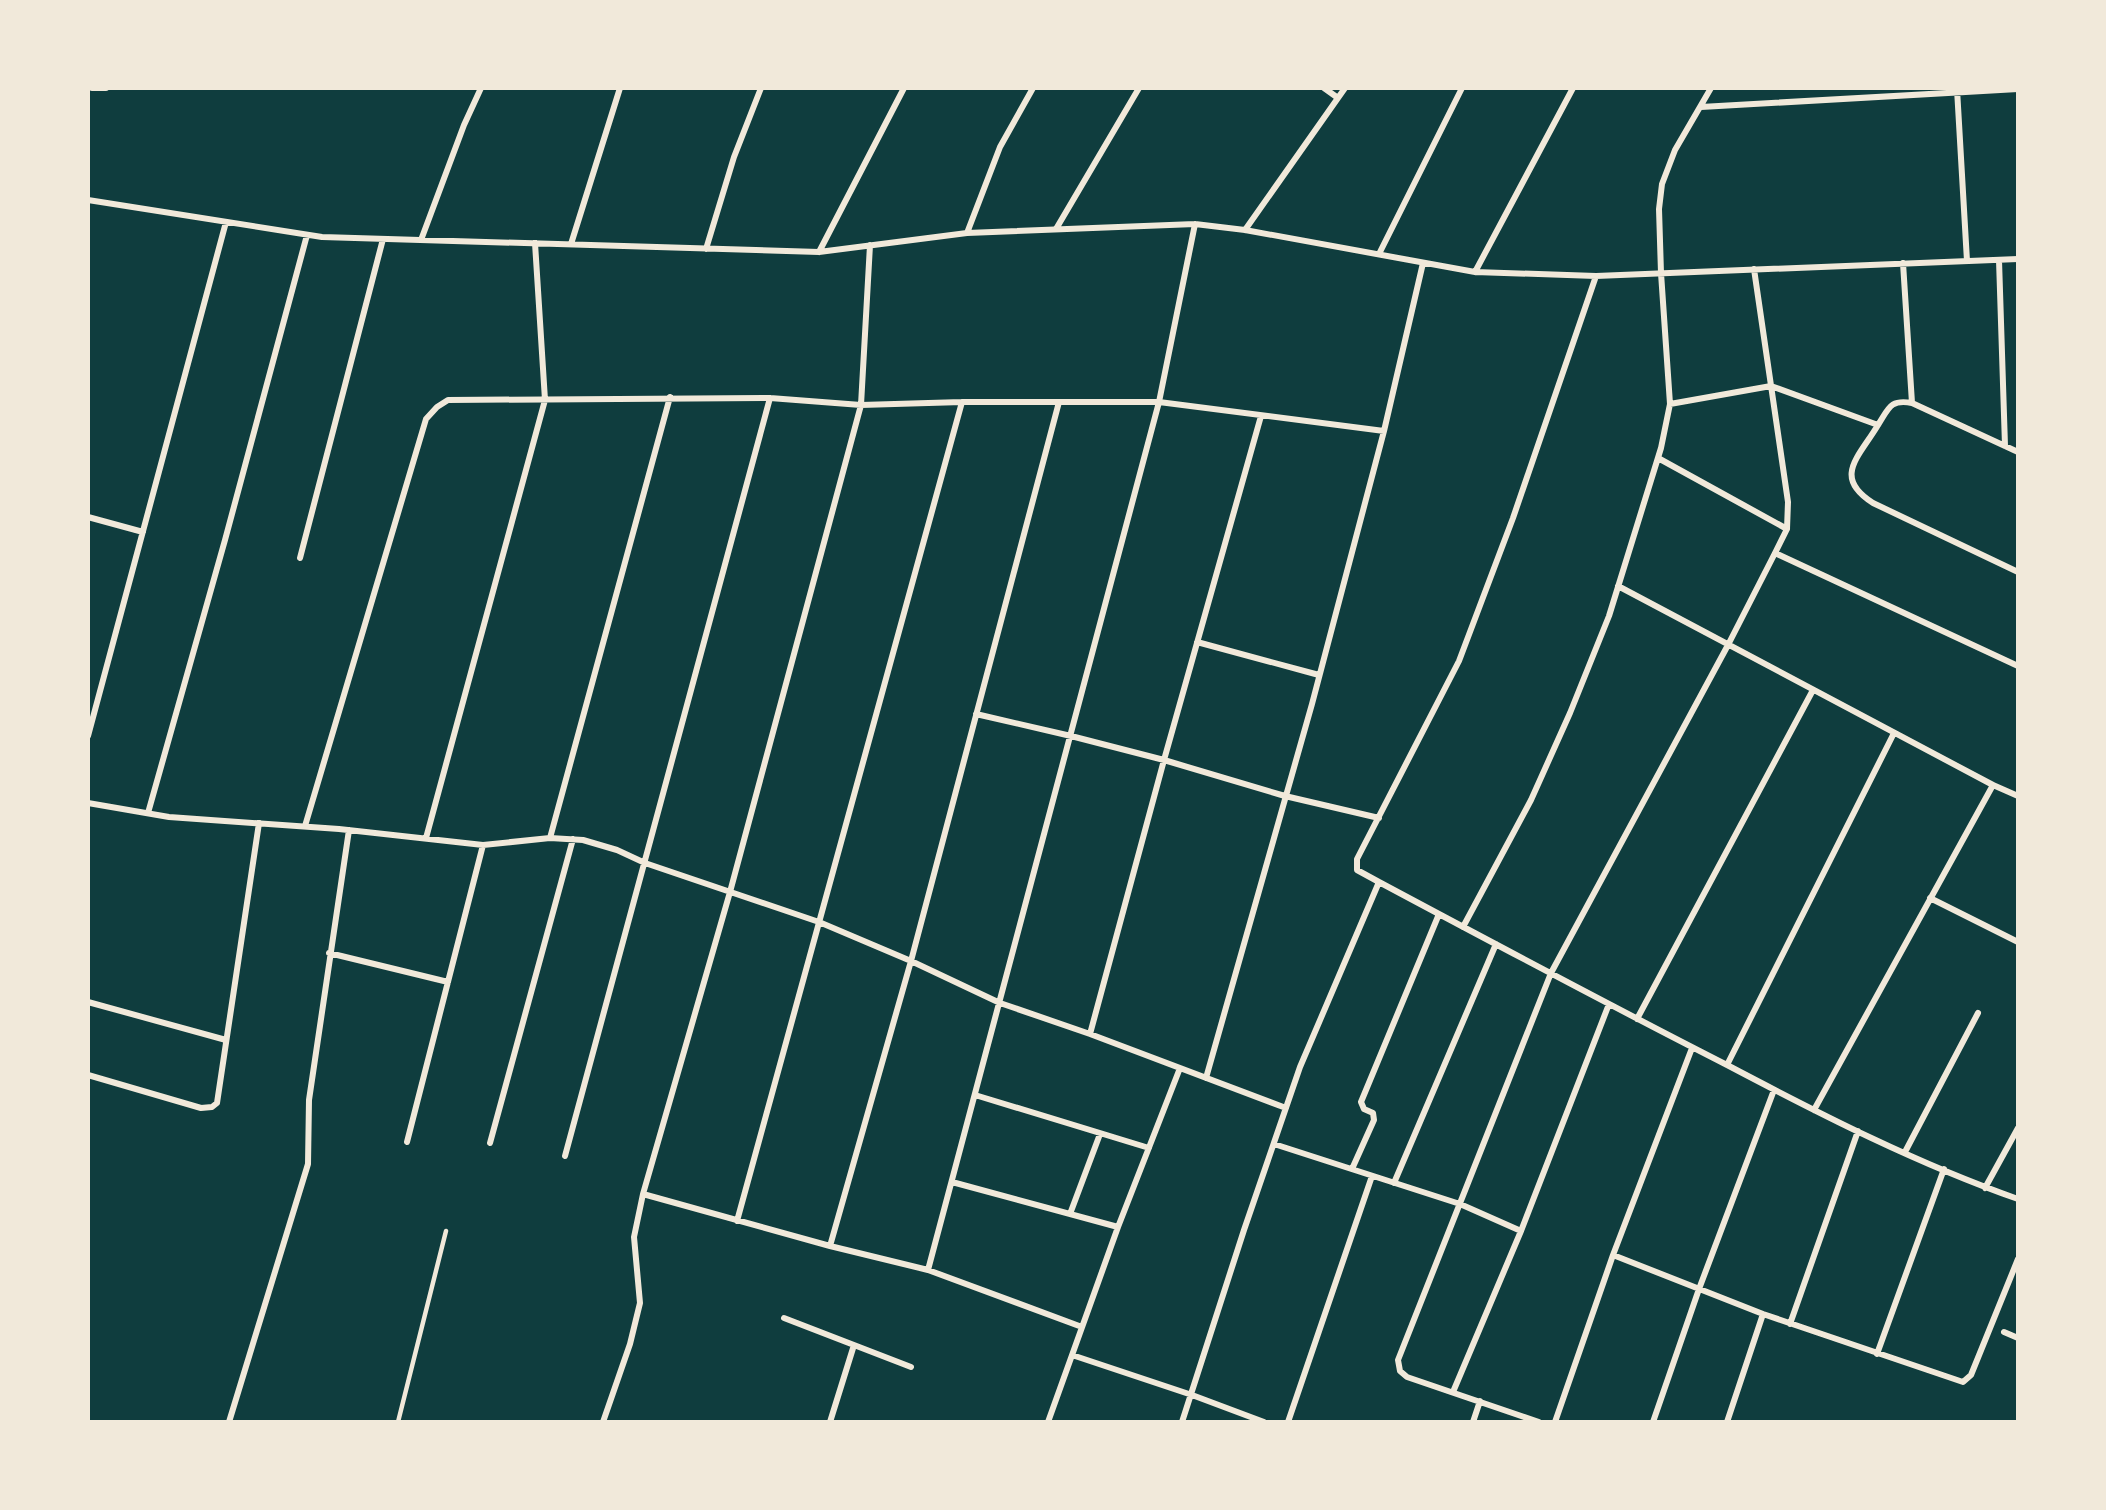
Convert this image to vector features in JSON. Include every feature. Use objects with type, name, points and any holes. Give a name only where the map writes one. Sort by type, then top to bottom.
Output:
[{"type":"street","points":[[92,88],[106,88]]},
{"type":"street","points":[[421,240],[464,125],[481,88]]},
{"type":"street","points":[[571,244],[620,88]]},
{"type":"street","points":[[706,249],[734,157],[761,88]]},
{"type":"street","points":[[819,252],[904,88]]},
{"type":"street","points":[[967,233],[1000,147],[1033,88]]},
{"type":"street","points":[[1056,229],[1139,88]]},
{"type":"street","points":[[1324,88],[1338,98]]},
{"type":"street","points":[[1245,230],[1345,88]]},
{"type":"street","points":[[1379,254],[1462,88]]},
{"type":"street","points":[[1475,272],[1573,88]]},
{"type":"street","points":[[1463,927],[1532,800],[1570,713],[1609,616],[1658,458],[1670,404],[1660,273],[1659,209],[1662,184],[1675,150],[1711,88]]},
{"type":"street","points":[[1701,107],[1957,90],[2018,89]]},
{"type":"street","points":[[1957,90],[1967,261]]},
{"type":"street","points":[[88,200],[322,237],[706,249],[819,252],[967,233],[1195,224],[1245,230],[1475,272],[1596,276],[2018,259]]},
{"type":"street","points":[[88,736],[226,222]]},
{"type":"street","points":[[928,1270],[1159,402],[1195,224]]},
{"type":"street","points":[[148,813],[225,540],[307,235]]},
{"type":"street","points":[[300,558],[383,239]]},
{"type":"street","points":[[426,838],[545,400],[535,243]]},
{"type":"street","points":[[603,1422],[630,1344],[640,1303],[634,1237],[643,1194],[730,892],[861,405],[870,245]]},
{"type":"street","points":[[1999,260],[2005,446]]},
{"type":"street","points":[[1206,1078],[1320,675],[1384,431],[1423,262]]},
{"type":"street","points":[[1903,263],[1912,403]]},
{"type":"street","points":[[1539,1422],[1407,1377],[1400,1371],[1398,1360],[1551,973],[1728,645],[1787,529],[1788,502],[1754,269]]},
{"type":"street","points":[[1596,276],[1513,518],[1459,661],[1356,865],[1357,870],[1814,1110],[1985,1188],[2018,1199]]},
{"type":"street","points":[[1670,404],[1771,386],[1878,425]]},
{"type":"street","points":[[550,838],[670,397]]},
{"type":"street","points":[[305,826],[426,419],[437,407],[448,400],[770,398],[861,405],[962,402],[1159,402],[1384,431]]},
{"type":"street","points":[[565,1156],[770,398]]},
{"type":"street","points":[[737,1221],[962,402]]},
{"type":"street","points":[[830,1246],[911,961],[1059,402]]},
{"type":"street","points":[[2018,452],[1912,403],[1896,402],[1891,405],[1851,470],[1851,483],[1859,494],[2018,572]]},
{"type":"street","points":[[1090,1034],[1261,416]]},
{"type":"street","points":[[1658,458],[1787,529]]},
{"type":"street","points":[[88,517],[143,532]]},
{"type":"street","points":[[1775,553],[2018,666]]},
{"type":"street","points":[[1618,586],[1993,785],[2018,796]]},
{"type":"street","points":[[1197,642],[1320,675]]},
{"type":"street","points":[[1637,1019],[1813,690]]},
{"type":"street","points":[[976,714],[1071,735],[1285,796],[1379,818]]},
{"type":"street","points":[[1727,1065],[1894,733]]},
{"type":"street","points":[[1814,1110],[1993,785]]},
{"type":"street","points":[[88,803],[169,817],[305,826],[483,845],[550,838],[583,840],[819,922],[911,961],[1000,1003],[1090,1034],[1286,1108]]},
{"type":"street","points":[[88,1075],[201,1108],[212,1107],[217,1103],[259,823]]},
{"type":"street","points":[[229,1422],[308,1164],[309,1100],[349,830]]},
{"type":"street","points":[[490,1143],[573,839]]},
{"type":"street","points":[[407,1142],[483,845]]},
{"type":"street","points":[[1182,1422],[1300,1067],[1378,882]]},
{"type":"street","points":[[1930,898],[2018,942]]},
{"type":"street","points":[[1352,1169],[1374,1120],[1373,1113],[1364,1109],[1361,1102],[1439,914]]},
{"type":"street","points":[[1394,1183],[1496,944]]},
{"type":"street","points":[[330,953],[448,982]]},
{"type":"street","points":[[88,1002],[226,1040]]},
{"type":"street","points":[[1453,1392],[1521,1231],[1609,1004]]},
{"type":"street","points":[[1905,1152],[1978,1013]]},
{"type":"street","points":[[1555,1422],[1613,1255],[1692,1047]]},
{"type":"street","points":[[1048,1422],[1118,1227],[1180,1068]]},
{"type":"street","points":[[1653,1422],[1699,1289],[1774,1090]]},
{"type":"street","points":[[975,1095],[1149,1148]]},
{"type":"street","points":[[1985,1188],[2018,1128]]},
{"type":"street","points":[[1790,1324],[1858,1131]]},
{"type":"street","points":[[1070,1214],[1100,1134]]},
{"type":"street","points":[[1274,1144],[1461,1204],[1521,1231]]},
{"type":"street","points":[[1876,1354],[1944,1169]]},
{"type":"street","points":[[1288,1422],[1372,1176]]},
{"type":"street","points":[[952,1182],[1118,1227]]},
{"type":"street","points":[[643,1194],[830,1246],[928,1270],[1082,1327]]},
{"type":"street","points":[[1613,1255],[1790,1324],[1963,1382],[1967,1380],[2018,1259]]},
{"type":"street","points":[[1727,1422],[1763,1314]]},
{"type":"street","points":[[784,1318],[911,1367]]},
{"type":"street","points":[[2004,1332],[2018,1338]]},
{"type":"street","points":[[830,1422],[854,1345]]},
{"type":"street","points":[[1072,1355],[1264,1422]]},
{"type":"street","points":[[1473,1422],[1480,1401]]},
{"type":"lane","points":[[398,1422],[446,1231]]}]
